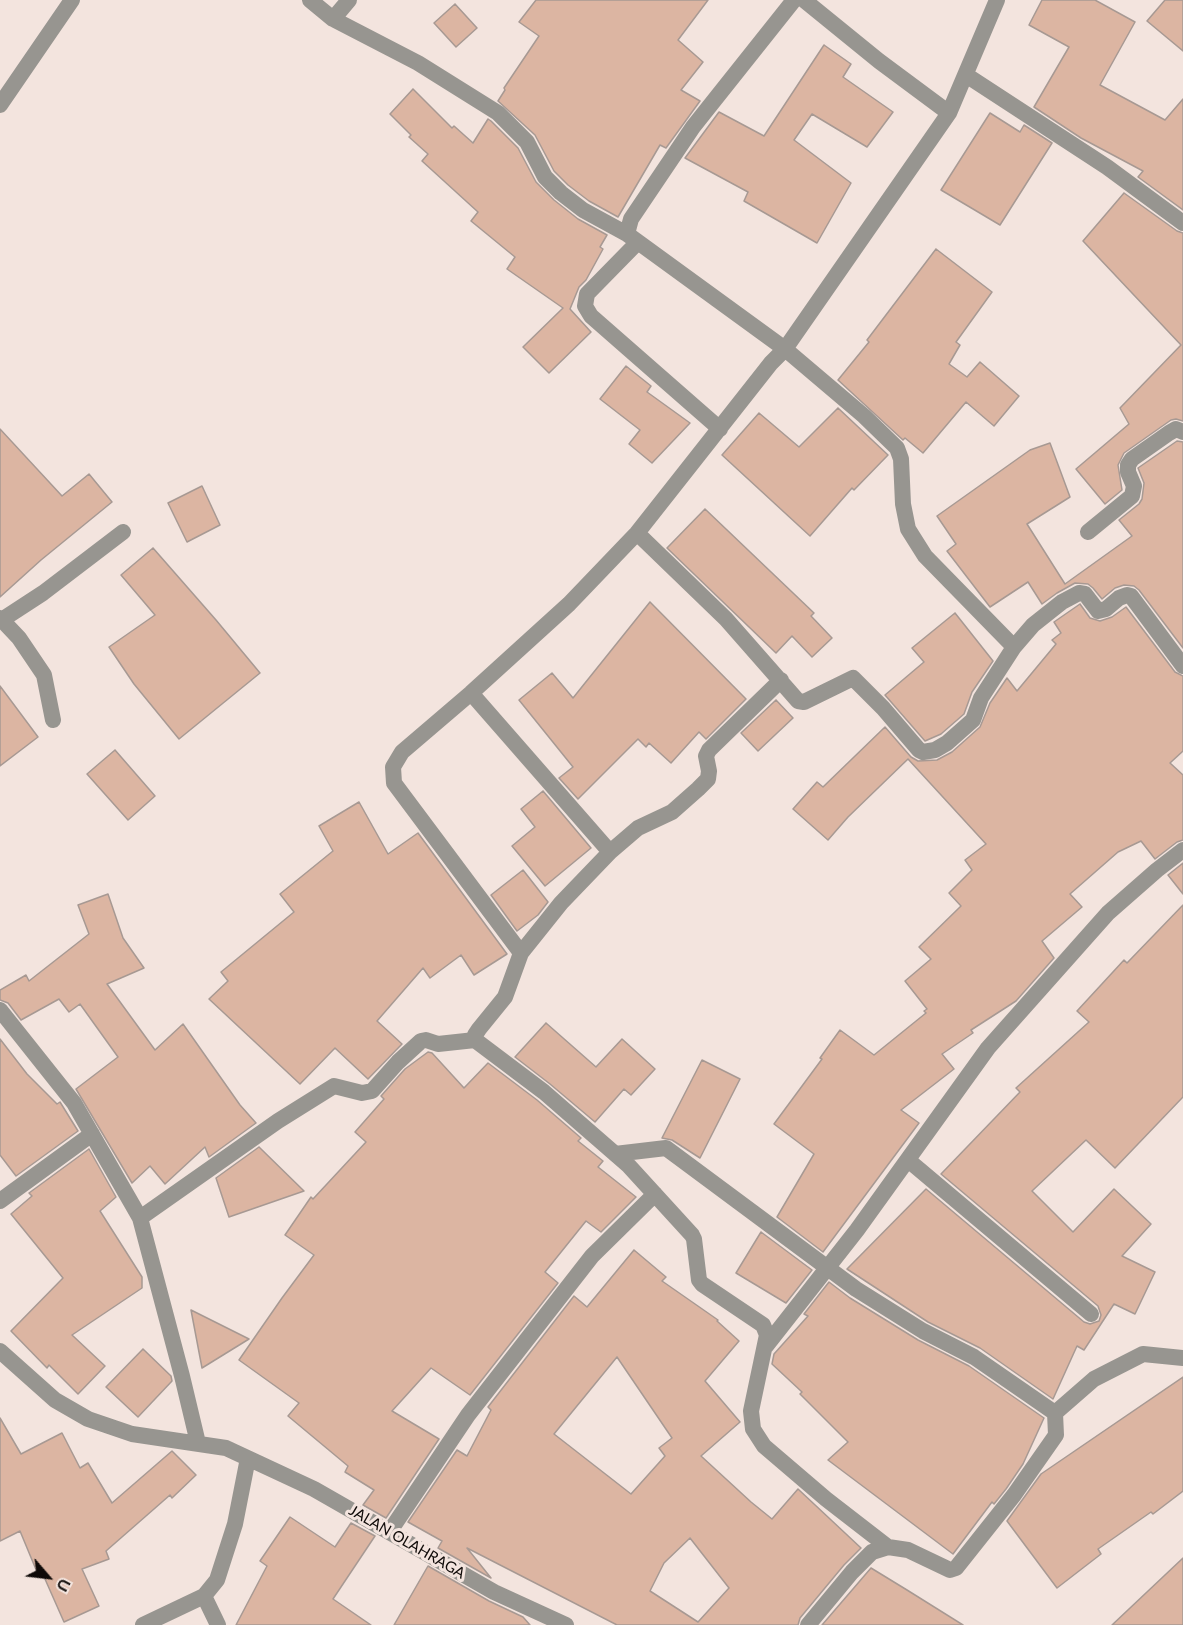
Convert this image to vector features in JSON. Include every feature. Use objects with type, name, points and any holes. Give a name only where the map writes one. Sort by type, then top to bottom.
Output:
[{"type":"street","points":[[0,105],[72,0]]},
{"type":"street","points":[[310,0],[333,19],[418,63],[498,113],[527,142],[545,177],[561,193],[583,210],[632,238],[785,349],[864,416],[897,448],[901,459],[903,504],[908,530],[925,556],[1014,647]]},
{"type":"street","points":[[333,19],[349,0]]},
{"type":"street","points":[[720,429],[591,316],[585,306],[587,294],[632,238],[631,219],[693,127],[794,0]]},
{"type":"street","points":[[804,0],[879,61],[949,113]]},
{"type":"street","points":[[521,953],[393,783],[393,767],[402,752],[471,693],[568,604],[637,533],[771,363],[785,349],[949,113],[997,0]]},
{"type":"street","points":[[966,75],[1107,168],[1183,223]]},
{"type":"street","points":[[1088,532],[1131,496],[1134,486],[1128,472],[1128,465],[1132,459],[1176,429],[1183,432]]},
{"type":"street","points":[[53,720],[44,675],[19,638],[0,620],[43,593],[123,532]]},
{"type":"street","points":[[637,533],[726,619],[801,703],[853,678],[883,708],[919,750],[928,752],[947,743],[973,720],[981,698],[1014,647],[1034,625],[1062,602],[1079,593],[1085,594],[1098,611],[1106,609],[1119,598],[1127,595],[1183,666]]},
{"type":"street","points":[[475,1040],[479,1029],[505,997],[521,953],[573,889],[638,828],[672,812],[708,779],[706,756],[709,750],[781,680]]},
{"type":"street","points":[[471,693],[610,852]]},
{"type":"street","points":[[766,1346],[827,1269],[988,1048],[1108,913],[1183,850]]},
{"type":"street","points":[[0,1010],[74,1103],[140,1218],[198,1443]]},
{"type":"street","points":[[140,1218],[278,1121],[334,1086],[363,1093],[372,1091],[421,1041],[426,1040],[438,1044],[475,1040],[544,1092],[615,1154],[655,1194],[694,1239],[699,1280],[702,1284],[763,1325],[767,1335],[751,1411],[753,1429],[764,1446],[826,1499],[888,1547]]},
{"type":"street","points":[[0,1201],[92,1134]]},
{"type":"street","points":[[615,1154],[666,1148],[827,1269],[923,1332],[974,1357],[1055,1413]]},
{"type":"street","points":[[908,1160],[1091,1314]]},
{"type":"street","points":[[390,1532],[468,1414],[592,1256],[655,1194]]},
{"type":"street","name":"JALAN OLAHRAGA","points":[[0,1351],[55,1400],[88,1419],[132,1434],[226,1448],[314,1489],[494,1592],[566,1625]]},
{"type":"street","points":[[1055,1413],[1094,1379],[1143,1354],[1183,1358]]},
{"type":"street","points":[[808,1625],[852,1572],[872,1552],[888,1547],[908,1550],[950,1570],[957,1568],[1014,1495],[1056,1436],[1055,1413]]},
{"type":"street","points":[[143,1625],[204,1596],[217,1580],[229,1546],[248,1458]]},
{"type":"street","points":[[204,1596],[218,1625]]},
{"type":"building","points":[[536,0],[708,0],[678,40],[703,62],[681,90],[700,101],[666,148],[660,145],[618,217],[589,201],[568,185],[554,171],[535,135],[498,101],[504,88],[539,36],[519,22]]},
{"type":"building","points":[[1042,0],[1095,0],[1135,22],[1100,85],[1165,120],[1183,99],[1183,210],[1138,177],[1143,171],[1081,138],[1034,107],[1069,47],[1029,25]]},
{"type":"building","points":[[1165,0],[1183,0],[1183,51],[1147,21]]},
{"type":"building","points":[[455,4],[477,28],[456,47],[434,23]]},
{"type":"building","points":[[824,45],[851,64],[843,77],[893,112],[867,147],[812,114],[794,140],[851,183],[817,243],[744,201],[748,192],[685,158],[719,112],[764,136]]},
{"type":"building","points":[[413,89],[452,128],[454,126],[473,143],[488,119],[491,121],[518,148],[536,182],[554,200],[578,219],[607,235],[600,247],[603,249],[586,280],[579,287],[570,309],[591,332],[549,373],[523,347],[563,308],[507,269],[515,257],[471,221],[478,212],[422,161],[428,154],[409,137],[411,135],[390,114]]},
{"type":"building","points":[[990,113],[1020,132],[1024,125],[1052,143],[1000,225],[941,190]]},
{"type":"building","points":[[1124,193],[1183,233],[1183,421],[1171,420],[1124,453],[1118,465],[1122,490],[1105,504],[1076,469],[1129,424],[1120,408],[1181,345],[1083,241]]},
{"type":"building","points":[[936,249],[992,292],[956,342],[960,345],[949,364],[967,377],[980,362],[1019,396],[994,426],[966,402],[923,453],[905,438],[903,440],[838,380],[869,342],[867,340]]},
{"type":"building","points":[[626,366],[651,386],[647,392],[690,423],[652,463],[629,444],[640,430],[600,399]]},
{"type":"building","points":[[838,408],[888,455],[854,490],[852,488],[810,536],[722,455],[759,413],[799,447]]},
{"type":"building","points":[[0,429],[62,496],[89,474],[112,502],[0,597]]},
{"type":"building","points":[[1177,441],[1183,442],[1183,648],[1134,586],[1124,585],[1115,588],[1102,599],[1088,584],[1075,583],[1042,604],[1028,582],[990,607],[947,551],[956,544],[937,516],[1030,450],[1050,443],[1070,497],[1027,524],[1065,584],[1132,536],[1119,520],[1142,499],[1144,483],[1138,468]]},
{"type":"building","points":[[202,486],[220,525],[187,542],[168,503]]},
{"type":"building","points":[[705,509],[814,613],[811,616],[832,638],[812,657],[792,636],[776,653],[667,548]]},
{"type":"building","points":[[153,548],[260,673],[179,739],[134,684],[109,647],[155,615],[121,575]]},
{"type":"building","points":[[650,602],[746,699],[706,739],[699,732],[671,763],[649,743],[646,747],[638,739],[578,799],[559,778],[573,767],[519,700],[552,673],[573,698]]},
{"type":"building","points":[[1080,604],[1090,618],[1100,621],[1112,617],[1126,607],[1175,672],[1183,676],[1183,751],[1170,763],[1183,775],[1183,840],[1155,859],[1141,841],[1118,852],[1070,894],[1082,907],[1042,941],[1054,958],[1016,1001],[971,1030],[973,1033],[942,1054],[954,1069],[901,1110],[919,1123],[823,1252],[777,1217],[814,1154],[774,1124],[822,1059],[820,1058],[840,1030],[874,1055],[926,1013],[924,1011],[927,1009],[905,981],[931,959],[919,947],[961,906],[949,893],[972,870],[965,860],[986,844],[908,759],[848,817],[828,840],[793,809],[817,782],[823,787],[885,727],[911,757],[918,761],[937,760],[952,752],[980,727],[990,703],[1007,678],[1017,691],[1056,644],[1052,640],[1061,633],[1054,622]]},
{"type":"building","points":[[955,613],[993,661],[972,692],[964,714],[941,734],[925,741],[885,695],[924,662],[912,648]]},
{"type":"building","points":[[0,686],[38,737],[0,766]]},
{"type":"building","points":[[776,700],[793,718],[758,751],[741,733]]},
{"type":"building","points":[[115,750],[155,796],[128,820],[87,774]]},
{"type":"building","points":[[543,791],[591,848],[545,886],[512,846],[535,827],[521,809]]},
{"type":"building","points":[[359,802],[388,854],[418,833],[507,954],[474,975],[461,955],[430,978],[423,968],[377,1021],[402,1044],[368,1079],[335,1048],[300,1084],[209,999],[228,981],[221,972],[294,912],[280,894],[333,851],[319,826]]},
{"type":"building","points":[[1183,863],[1183,894],[1168,875]]},
{"type":"building","points":[[523,870],[548,902],[538,915],[517,931],[491,895]]},
{"type":"building","points":[[108,894],[123,938],[144,968],[107,984],[155,1050],[183,1024],[240,1105],[256,1123],[209,1157],[205,1147],[165,1184],[150,1166],[132,1183],[76,1089],[118,1057],[80,1004],[69,1012],[59,999],[21,1020],[8,1003],[0,1000],[0,990],[26,975],[29,981],[89,934],[78,905]]},
{"type":"building","points":[[1183,905],[1183,1097],[1115,1168],[1086,1140],[1032,1191],[1073,1232],[1114,1189],[1151,1224],[1122,1256],[1155,1272],[1135,1314],[1114,1304],[1084,1350],[1077,1346],[1053,1399],[980,1348],[928,1322],[847,1269],[926,1189],[1084,1322],[1090,1324],[1099,1321],[1101,1315],[1098,1306],[941,1174],[1020,1092],[1016,1088],[1089,1022],[1077,1011],[1124,960],[1127,963]]},
{"type":"building","points":[[546,1023],[596,1067],[622,1039],[655,1069],[631,1095],[624,1089],[595,1122],[515,1057]]},
{"type":"building","points":[[0,1039],[27,1074],[57,1104],[60,1102],[78,1131],[16,1176],[0,1155]]},
{"type":"building","points":[[428,1052],[432,1053],[464,1088],[488,1063],[537,1100],[581,1138],[578,1141],[603,1161],[598,1167],[636,1197],[601,1232],[586,1221],[545,1272],[558,1283],[470,1395],[431,1368],[392,1411],[439,1439],[386,1518],[363,1505],[374,1490],[345,1472],[348,1466],[288,1416],[299,1403],[239,1360],[314,1255],[285,1235],[311,1197],[313,1199],[366,1142],[355,1132],[384,1099],[381,1096],[405,1069]]},
{"type":"building","points":[[702,1060],[740,1079],[700,1158],[672,1140],[662,1138]]},
{"type":"building","points":[[259,1147],[304,1191],[229,1217],[216,1178]]},
{"type":"building","points":[[89,1149],[116,1197],[100,1211],[142,1277],[142,1288],[72,1335],[105,1366],[78,1394],[49,1365],[47,1368],[11,1331],[63,1278],[11,1214],[32,1196],[29,1193]]},
{"type":"building","points":[[761,1232],[812,1270],[786,1303],[736,1273]]},
{"type":"building","points":[[634,1250],[666,1277],[662,1281],[718,1320],[739,1341],[705,1381],[740,1422],[701,1456],[772,1519],[798,1489],[861,1548],[800,1618],[798,1625],[617,1625],[467,1548],[491,1578],[438,1548],[442,1541],[408,1522],[457,1450],[467,1456],[491,1410],[488,1407],[574,1296],[587,1307]],"holes":[[[617,1357],[672,1438],[659,1448],[665,1456],[631,1494],[554,1434]],[[690,1538],[729,1588],[698,1622],[650,1591],[664,1563]]]},
{"type":"building","points":[[829,1282],[850,1298],[918,1340],[969,1366],[1044,1418],[1023,1464],[1006,1489],[994,1504],[992,1502],[953,1554],[828,1460],[848,1442],[800,1394],[802,1392],[772,1364],[774,1354],[808,1316],[804,1314]]},
{"type":"building","points":[[191,1310],[249,1339],[202,1368]]},
{"type":"building","points":[[143,1349],[171,1376],[172,1381],[138,1417],[106,1387]]},
{"type":"building","points":[[1183,1377],[1183,1491],[1153,1514],[1151,1512],[1098,1549],[1101,1554],[1057,1588],[1007,1521],[1041,1474]]},
{"type":"building","points":[[0,1418],[21,1454],[62,1433],[80,1468],[88,1463],[112,1503],[172,1451],[196,1475],[172,1498],[170,1495],[106,1551],[109,1559],[82,1569],[99,1606],[64,1622],[41,1570],[37,1572],[20,1531],[0,1541]]},
{"type":"building","points":[[290,1517],[335,1547],[351,1523],[375,1536],[333,1599],[371,1625],[236,1625],[267,1566],[260,1561]]},
{"type":"building","points":[[1183,1558],[1183,1625],[1112,1625]]},
{"type":"building","points":[[428,1566],[489,1601],[523,1617],[530,1625],[394,1625]]},
{"type":"building","points":[[871,1568],[907,1590],[963,1625],[822,1625]]}]
